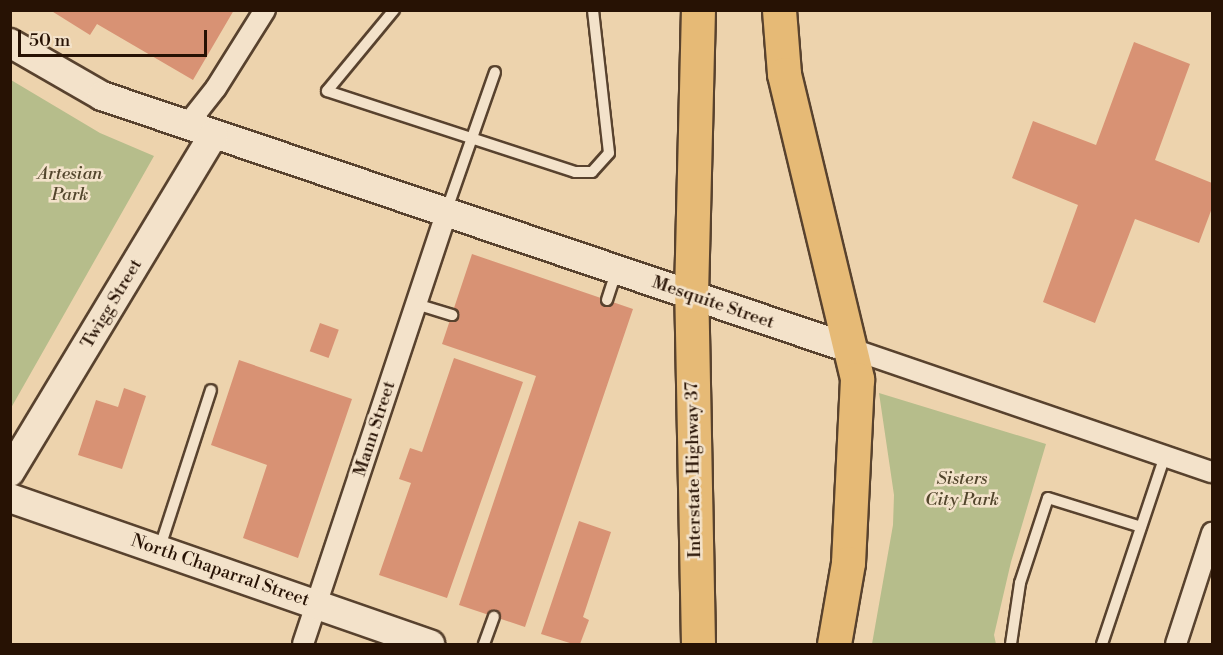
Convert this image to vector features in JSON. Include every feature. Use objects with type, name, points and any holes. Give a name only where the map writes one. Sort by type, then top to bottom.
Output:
[{"type":"highway","name":"Interstate Highway 37","points":[[698,10],[691,295],[698,645]]},
{"type":"highway","points":[[779,10],[784,74],[848,357],[848,563],[836,642]]},
{"type":"street","points":[[186,126],[216,88],[265,10]]},
{"type":"street","name":"Mesquite Street","points":[[10,43],[102,96],[213,136],[691,295],[848,357],[1212,472]]},
{"type":"street","name":"Twigg Street","points":[[10,472],[213,136]]},
{"type":"street","name":"Mann Street","points":[[303,645],[446,213]]},
{"type":"street","name":"North Chaparral Street","points":[[10,498],[430,645]]},
{"type":"street","points":[[1176,645],[1212,533]]},
{"type":"lane","points":[[394,10],[327,91],[575,172],[592,172],[609,153],[593,10]]},
{"type":"lane","points":[[446,213],[495,72]]},
{"type":"lane","points":[[607,300],[616,270]]},
{"type":"lane","points":[[416,304],[452,315]]},
{"type":"lane","points":[[159,550],[211,390]]},
{"type":"lane","points":[[1102,645],[1165,456]]},
{"type":"lane","points":[[1011,645],[1020,583],[1048,498],[1141,527]]},
{"type":"lane","points":[[484,645],[494,617]]},
{"type":"green space","name":"Artesian Park","points":[[11,80],[100,133],[154,156],[11,408]]},
{"type":"green space","name":"Sisters City Park","points":[[879,393],[1046,444],[1011,562],[994,635],[996,644],[872,644],[893,525],[894,495]]},
{"type":"building","points":[[50,10],[234,10],[193,80],[97,24],[90,35]]},
{"type":"building","points":[[1134,42],[1190,64],[1155,160],[1212,183],[1212,208],[1199,243],[1135,219],[1095,323],[1043,302],[1078,205],[1012,178],[1033,121],[1096,145]]},
{"type":"building","points":[[472,254],[633,309],[525,627],[459,605],[536,376],[442,344]]},
{"type":"building","points":[[320,323],[339,330],[329,358],[310,351]]},
{"type":"building","points":[[454,358],[523,382],[447,598],[379,575],[411,483],[399,479],[410,448],[422,452]]},
{"type":"building","points":[[239,360],[352,399],[298,558],[243,538],[267,465],[211,445]]},
{"type":"building","points":[[124,388],[146,396],[122,469],[78,455],[96,400],[118,407]]},
{"type":"building","points":[[579,521],[611,532],[583,617],[589,620],[580,644],[573,644],[541,634]]}]
